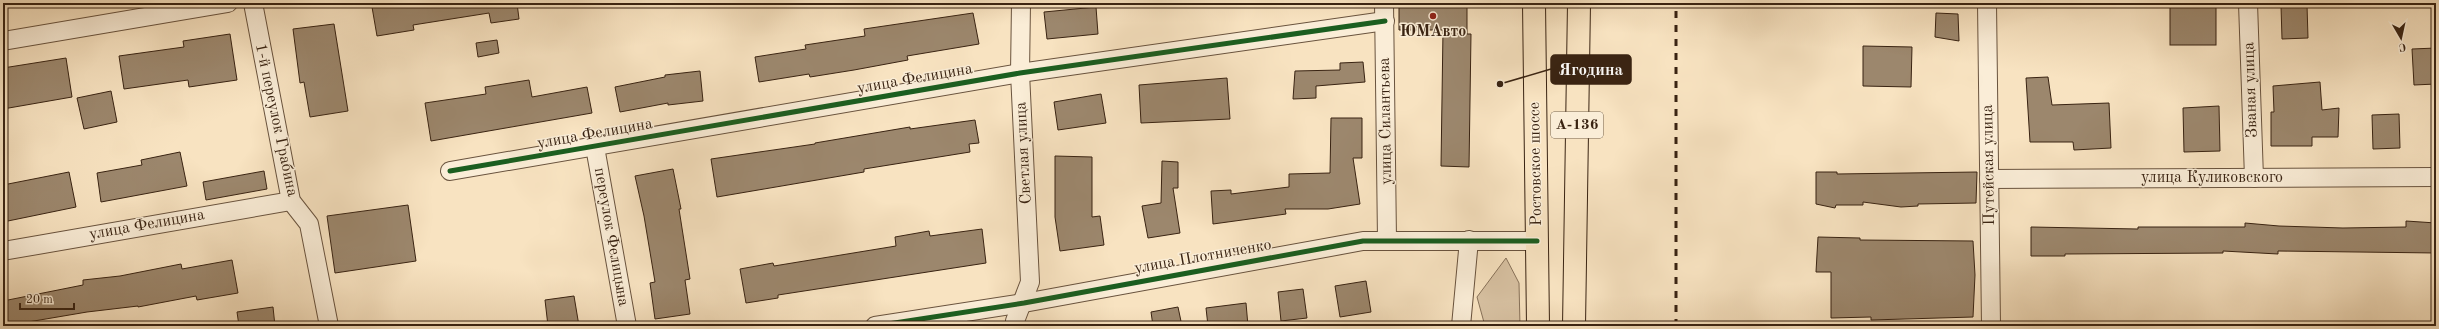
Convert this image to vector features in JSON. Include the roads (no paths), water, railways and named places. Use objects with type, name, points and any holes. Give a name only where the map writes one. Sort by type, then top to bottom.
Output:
[{"type":"highway","name":"Ростовское шоссе","points":[[1534,3],[1538,326]]},
{"type":"highway","name":"А-136","points":[[1574,326],[1579,3]]},
{"type":"street","points":[[3,41],[228,3]]},
{"type":"street","name":"1-й переулок Грабина","points":[[253,3],[291,201],[309,224],[329,326]]},
{"type":"street","name":"Светлая улица","points":[[1016,326],[1016,321],[1024,303],[1030,282],[1020,73],[1021,3]]},
{"type":"street","name":"улица Силантьева","points":[[1384,3],[1387,240]]},
{"type":"street","name":"Путейская улица","points":[[1987,3],[1991,326]]},
{"type":"street","name":"Званая улица","points":[[2248,3],[2254,178]]},
{"type":"street","name":"улица Фелицина","points":[[450,171],[1020,73],[1385,21]]},
{"type":"street","name":"переулок Фелицына","points":[[595,147],[627,326]]},
{"type":"street","name":"улица Куликовского","points":[[1989,179],[2436,177]]},
{"type":"street","name":"улица Фелицина","points":[[3,251],[291,201]]},
{"type":"street","points":[[1461,326],[1469,240]]},
{"type":"street","name":"улица Плотниченко","points":[[875,326],[1024,303],[1363,241],[1537,241]]},
{"type":"railway","points":[[1676,3],[1676,326]]},
{"type":"place","name":"ЮМАвто","points":[[1433,16]]},
{"type":"place","name":"Ягодина","points":[[1500,84]]}]
